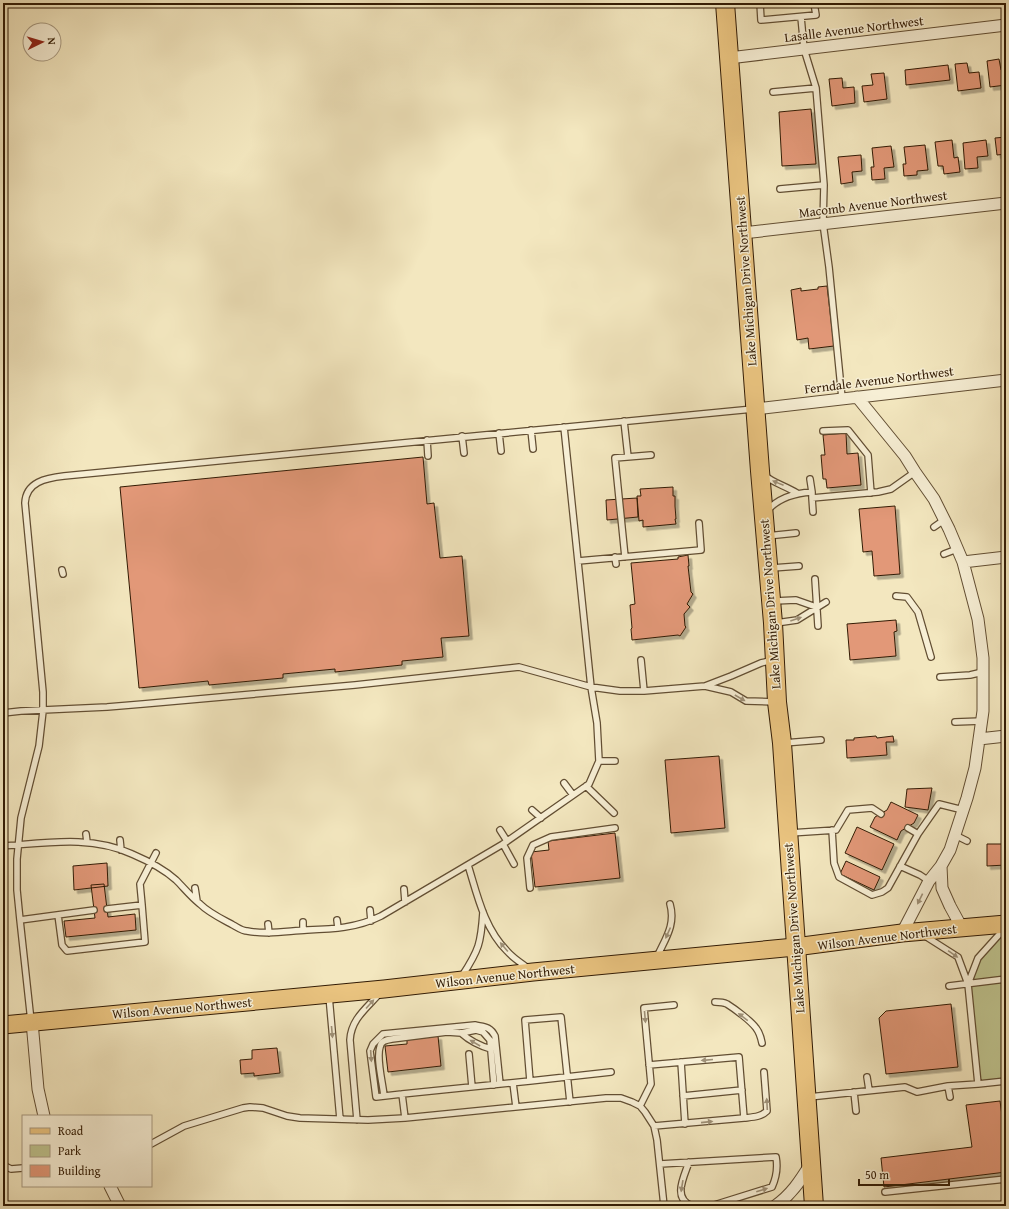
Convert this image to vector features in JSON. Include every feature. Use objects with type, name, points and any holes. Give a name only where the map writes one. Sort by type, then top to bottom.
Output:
[{"type":"highway","name":"Lake Michigan Drive Northwest","points":[[725,3],[755,409],[773,623],[777,702],[782,743],[814,1206]]},
{"type":"main road","name":"Wilson Avenue Northwest","points":[[3,1025],[384,989],[533,972],[795,947],[902,933],[1006,925]]},
{"type":"street","name":"Lasalle Avenue Northwest","points":[[729,58],[1006,25]]},
{"type":"street","name":"Macomb Avenue Northwest","points":[[743,233],[1006,203]]},
{"type":"street","name":"Ferndale Avenue Northwest","points":[[755,409],[1006,380]]},
{"type":"street","points":[[857,397],[904,456],[934,499],[963,562],[978,619],[983,658],[982,721],[975,768],[963,810],[950,850],[941,866],[929,881],[902,933]]},
{"type":"street","points":[[963,562],[1006,557]]},
{"type":"street","points":[[979,739],[1006,736]]},
{"type":"street","points":[[941,866],[942,888],[962,928]]},
{"type":"street","points":[[32,1022],[38,1089],[44,1115]]},
{"type":"street","points":[[775,1206],[788,1196],[811,1164]]},
{"type":"street","points":[[111,1187],[120,1206]]},
{"type":"lane","points":[[760,3],[762,20],[816,15],[814,3]]},
{"type":"lane","points":[[802,17],[804,49],[816,88],[824,185],[823,223],[829,267],[842,398]]},
{"type":"lane","points":[[773,92],[816,88]]},
{"type":"lane","points":[[780,189],[824,185]]},
{"type":"lane","points":[[32,1022],[16,874],[21,818],[39,746],[43,711],[42,681],[25,503],[28,492],[34,485],[46,480],[64,476],[462,436],[755,409]]},
{"type":"lane","points":[[624,421],[628,457]]},
{"type":"lane","points":[[3,846],[72,841],[87,842],[131,853],[151,863],[175,879],[197,901],[221,919],[245,931],[269,933],[338,928],[355,926],[371,921],[405,902],[505,842],[589,784],[599,761],[598,723],[591,687],[564,427]]},
{"type":"lane","points":[[532,430],[533,449]]},
{"type":"lane","points":[[823,431],[848,430],[868,455],[871,493]]},
{"type":"lane","points":[[499,433],[501,451]]},
{"type":"lane","points":[[462,436],[464,453]]},
{"type":"lane","points":[[427,440],[428,456]]},
{"type":"lane","points":[[625,557],[615,458],[651,455]]},
{"type":"lane","points":[[760,471],[770,480],[786,486],[797,493]]},
{"type":"lane","points":[[812,498],[871,493],[891,489],[915,472]]},
{"type":"lane","points":[[810,479],[813,512]]},
{"type":"lane","points":[[764,517],[768,509],[775,504],[797,493],[812,492]]},
{"type":"lane","points":[[934,527],[944,520]]},
{"type":"lane","points":[[578,561],[615,557],[703,552],[700,522]]},
{"type":"lane","points":[[765,536],[796,533]]},
{"type":"lane","points":[[944,554],[957,549]]},
{"type":"lane","points":[[615,557],[616,564]]},
{"type":"lane","points":[[768,568],[799,566]]},
{"type":"lane","points":[[815,579],[818,626]]},
{"type":"lane","points":[[896,596],[907,597],[918,612],[931,657]]},
{"type":"lane","points":[[771,601],[796,600],[816,607]]},
{"type":"lane","points":[[773,623],[797,620],[826,602]]},
{"type":"lane","points":[[3,713],[106,707],[329,688],[519,667],[591,687],[620,691],[644,691],[705,686],[761,663],[775,659]]},
{"type":"lane","points":[[641,660],[644,691]]},
{"type":"lane","points":[[940,677],[970,675],[983,672]]},
{"type":"lane","points":[[705,686],[730,692],[746,701],[777,702]]},
{"type":"lane","points":[[955,722],[982,721]]},
{"type":"lane","points":[[782,743],[821,740]]},
{"type":"lane","points":[[599,761],[615,761]]},
{"type":"lane","points":[[564,783],[573,795]]},
{"type":"lane","points":[[586,786],[614,813]]},
{"type":"lane","points":[[832,830],[834,863],[839,877],[872,896],[888,888],[918,834],[939,804],[963,810]]},
{"type":"lane","points":[[788,833],[836,830],[848,810],[872,808],[881,814]]},
{"type":"lane","points":[[532,810],[541,818]]},
{"type":"lane","points":[[530,888],[527,858],[533,845],[551,837],[615,828]]},
{"type":"lane","points":[[908,828],[918,834]]},
{"type":"lane","points":[[500,830],[514,864]]},
{"type":"lane","points":[[86,834],[87,842]]},
{"type":"lane","points":[[955,835],[967,841]]},
{"type":"lane","points":[[120,840],[121,850]]},
{"type":"lane","points":[[58,915],[62,946],[67,951],[146,942],[140,884],[156,853]]},
{"type":"lane","points":[[468,865],[482,912],[496,938],[506,950],[533,972]]},
{"type":"lane","points":[[900,866],[929,881]]},
{"type":"lane","points":[[195,888],[197,901]]},
{"type":"lane","points":[[404,889],[405,902]]},
{"type":"lane","points":[[656,960],[671,926],[673,916],[670,904]]},
{"type":"lane","points":[[107,909],[142,905]]},
{"type":"lane","points":[[20,920],[94,910]]},
{"type":"lane","points":[[370,910],[371,921]]},
{"type":"lane","points":[[459,980],[473,959],[478,948],[481,935],[482,912]]},
{"type":"lane","points":[[232,918],[233,925]]},
{"type":"lane","points":[[337,920],[338,928]]},
{"type":"lane","points":[[303,922],[303,930]]},
{"type":"lane","points":[[268,924],[269,933]]},
{"type":"lane","points":[[968,984],[978,958],[1006,925]]},
{"type":"lane","points":[[920,932],[958,958],[968,984],[978,1084]]},
{"type":"lane","points":[[949,986],[1006,979]]},
{"type":"lane","points":[[357,1120],[350,1033],[355,1020],[384,989]]},
{"type":"lane","points":[[329,994],[340,1119]]},
{"type":"lane","points":[[715,1002],[726,1004],[749,1021],[761,1036],[762,1043]]},
{"type":"lane","points":[[640,1106],[651,1084],[644,1008],[674,1006]]},
{"type":"lane","points":[[530,1080],[525,1020],[561,1017],[570,1102]]},
{"type":"lane","points":[[497,1085],[495,1036],[492,1030],[486,1027],[475,1025],[383,1034],[373,1044],[370,1051],[376,1097],[497,1085],[610,1072]]},
{"type":"lane","points":[[384,1096],[379,1055],[380,1046],[385,1040],[447,1032],[461,1033],[476,1030],[483,1032],[490,1040],[497,1085]]},
{"type":"lane","points":[[461,1033],[468,1039],[491,1050]]},
{"type":"lane","points":[[468,1054],[472,1087]]},
{"type":"lane","points":[[649,1065],[739,1057],[744,1118]]},
{"type":"lane","points":[[681,1062],[685,1124]]},
{"type":"lane","points":[[654,1126],[757,1117],[764,1114],[767,1111],[764,1072]]},
{"type":"lane","points":[[867,1077],[869,1090]]},
{"type":"lane","points":[[806,1097],[905,1087],[917,1092],[948,1086],[1006,1081],[1006,1084]]},
{"type":"lane","points":[[513,1083],[516,1107]]},
{"type":"lane","points":[[948,1086],[950,1097]]},
{"type":"lane","points":[[683,1096],[742,1090]]},
{"type":"lane","points":[[854,1092],[856,1111]]},
{"type":"lane","points":[[402,1094],[405,1118]]},
{"type":"lane","points":[[152,1143],[184,1126],[235,1110],[250,1107],[263,1108],[287,1116],[300,1118],[357,1120],[405,1118],[615,1098],[626,1099],[640,1106],[654,1126],[657,1140],[664,1206]]},
{"type":"lane","points":[[660,1164],[776,1157],[778,1169],[772,1187],[711,1206]]},
{"type":"lane","points":[[689,1162],[680,1188],[682,1198],[687,1204],[692,1206]]},
{"type":"lane","points":[[3,1166],[11,1169],[22,1168]]},
{"type":"lane","points":[[885,1192],[1006,1178]]},
{"type":"green space","points":[[1006,927],[1006,1081],[978,1084],[968,984],[978,958]]},
{"type":"building","points":[[999,59],[1001,70],[1006,70],[1006,85],[990,87],[987,61]]},
{"type":"building","points":[[967,63],[969,73],[979,72],[981,88],[958,91],[955,64]]},
{"type":"building","points":[[948,65],[950,80],[906,85],[905,70]]},
{"type":"building","points":[[884,73],[887,99],[864,102],[862,86],[873,85],[871,74]]},
{"type":"building","points":[[842,78],[843,88],[854,87],[855,103],[832,106],[829,79]]},
{"type":"building","points":[[811,109],[816,164],[782,166],[779,112]]},
{"type":"building","points":[[1006,137],[1006,154],[997,155],[995,138]]},
{"type":"building","points":[[952,140],[954,158],[958,157],[960,172],[944,174],[943,166],[938,166],[935,142]]},
{"type":"building","points":[[986,140],[988,156],[977,157],[978,168],[965,169],[963,143]]},
{"type":"building","points":[[925,145],[928,170],[917,171],[917,175],[904,176],[903,164],[906,164],[904,147]]},
{"type":"building","points":[[891,146],[894,167],[884,168],[885,179],[872,180],[871,167],[874,167],[872,148]]},
{"type":"building","points":[[861,155],[862,171],[852,172],[853,182],[841,184],[838,157]]},
{"type":"building","points":[[827,286],[834,346],[809,349],[808,338],[797,340],[791,290],[801,288],[801,291],[818,289],[818,287]]},
{"type":"building","points":[[846,433],[847,454],[858,453],[861,485],[827,488],[826,479],[823,479],[821,455],[825,455],[823,435]]},
{"type":"building","points":[[423,457],[427,504],[434,503],[440,558],[462,556],[469,636],[441,638],[443,657],[402,661],[402,665],[335,672],[335,669],[283,674],[283,678],[209,685],[208,681],[139,688],[120,487]]},
{"type":"building","points":[[673,487],[673,496],[675,496],[676,524],[643,527],[643,520],[639,521],[637,496],[641,496],[640,489]]},
{"type":"building","points":[[637,498],[638,517],[607,520],[606,500]]},
{"type":"building","points":[[895,506],[900,574],[874,576],[872,551],[863,552],[859,509]]},
{"type":"building","points":[[688,555],[691,592],[693,594],[687,604],[690,607],[684,614],[686,627],[680,636],[632,640],[630,605],[635,604],[631,563],[678,559],[678,557]]},
{"type":"building","points":[[896,620],[897,631],[894,632],[896,656],[850,660],[847,624]]},
{"type":"building","points":[[876,736],[877,738],[893,736],[894,742],[886,742],[887,755],[847,758],[846,740]]},
{"type":"building","points":[[719,756],[725,828],[671,833],[665,760]]},
{"type":"building","points":[[932,788],[928,810],[905,807],[907,789]]},
{"type":"building","points":[[891,802],[918,815],[914,823],[901,831],[897,840],[870,827],[875,817],[887,810]]},
{"type":"building","points":[[857,827],[894,844],[882,870],[845,853]]},
{"type":"building","points":[[615,833],[620,878],[535,887],[531,852],[549,850],[548,841]]},
{"type":"building","points":[[987,844],[1006,844],[1006,865],[987,866]]},
{"type":"building","points":[[846,861],[880,877],[874,890],[840,874]]},
{"type":"building","points":[[107,863],[108,886],[74,890],[73,866]]},
{"type":"building","points":[[104,884],[108,917],[135,914],[136,930],[66,937],[64,921],[95,918],[91,885]]},
{"type":"building","points":[[951,1004],[958,1067],[886,1074],[879,1018],[886,1011]]},
{"type":"building","points":[[438,1036],[441,1066],[388,1072],[385,1046],[407,1044],[407,1040]]},
{"type":"building","points":[[277,1048],[280,1073],[254,1076],[254,1073],[241,1074],[240,1060],[252,1059],[252,1050]]},
{"type":"building","points":[[1000,1101],[1006,1145],[1006,1172],[884,1187],[881,1158],[972,1147],[966,1105]]}]
